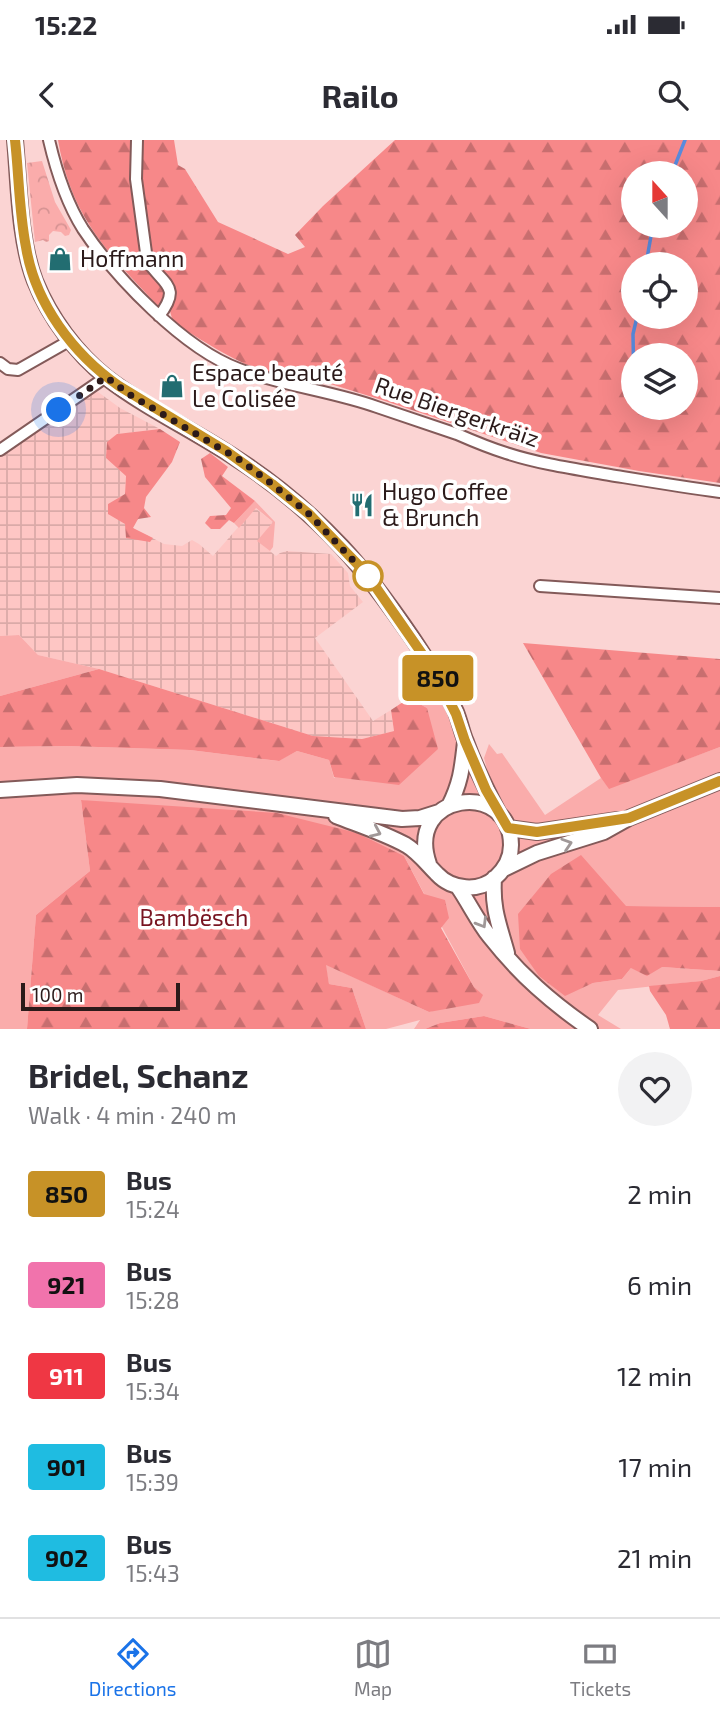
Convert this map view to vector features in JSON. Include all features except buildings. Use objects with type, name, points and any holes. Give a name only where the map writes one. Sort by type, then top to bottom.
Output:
[{"type":"main road","points":[[15,140],[26,249],[35,281],[69,341],[106,377],[132,396],[240,460],[282,491],[327,531],[366,573],[434,671],[456,714],[486,790],[511,838],[509,859],[499,874],[493,897],[494,910],[508,958]]},
{"type":"main road","points":[[429,864],[425,842],[427,831],[457,789],[465,741]]},
{"type":"main road","points":[[318,809],[408,846],[447,882],[458,887],[471,888],[484,885],[537,853],[604,832],[629,818],[720,781]]},
{"type":"main road","points":[[0,790],[77,785],[160,789],[402,819],[420,818],[462,802],[475,802],[488,806],[499,814]]},
{"type":"main road","points":[[508,828],[537,832],[629,818]]},
{"type":"main road","points":[[458,887],[489,935],[531,983],[557,1006],[590,1029]]},
{"type":"street","name":"Rue Biergerkräiz","points":[[49,140],[59,174],[83,228],[115,269],[159,316],[213,357],[237,369],[366,403],[505,453],[553,466],[720,492]]},
{"type":"street","points":[[137,140],[136,179],[147,260],[169,287],[170,294],[168,304],[159,316]]},
{"type":"street","points":[[0,363],[8,369],[19,370],[69,341]]},
{"type":"street","points":[[0,450],[106,377]]},
{"type":"street","points":[[540,586],[720,598]]},
{"type":"shaded area","points":[[98,392],[120,408],[160,429],[117,434],[106,458],[126,475],[125,494],[108,504],[125,524],[164,544],[182,546],[192,540],[213,556],[255,508],[273,522],[258,541],[276,556],[287,551],[331,554],[348,573],[350,586],[363,602],[315,638],[373,721],[391,710],[394,731],[362,739],[313,736],[99,669],[38,655],[19,635],[0,636],[0,456]]},
{"type":"green space","points":[[58,140],[174,140],[178,165],[185,169],[218,222],[288,254],[305,247],[295,235],[395,140],[720,140],[720,483],[541,453],[324,382],[327,374],[293,378],[278,376],[247,365],[173,322],[168,304],[157,305],[97,237],[79,206],[66,174]]},
{"type":"green space","points":[[42,161],[55,202],[71,230],[69,235],[65,236],[61,232],[53,231],[49,235],[49,241],[35,242],[27,163]]},
{"type":"green space","points":[[160,429],[180,442],[172,462],[146,497],[144,508],[151,517],[138,519],[133,528],[153,538],[150,542],[126,538],[125,524],[108,514],[108,504],[125,494],[126,476],[106,458],[107,442],[117,434]]},
{"type":"green space","points":[[210,453],[228,467],[222,476],[255,501],[234,523],[229,520],[220,529],[211,529],[205,523],[210,516],[226,515],[231,508],[205,477],[201,459]]},
{"type":"green space","points":[[255,501],[275,522],[273,547],[270,551],[257,541],[273,522],[256,508],[239,528],[234,523]]},
{"type":"green space","points":[[19,635],[38,655],[99,669],[0,696],[0,636]]},
{"type":"green space","points":[[523,643],[720,659],[720,747],[609,789]]},
{"type":"green space","points":[[99,669],[313,736],[362,739],[394,731],[391,710],[409,698],[427,708],[438,749],[399,785],[334,777],[329,760],[297,751],[279,761],[190,750],[0,747],[0,696]]},
{"type":"green space","points":[[428,684],[438,703],[453,707],[481,776],[489,777],[484,758],[489,744],[497,754],[502,753],[545,815],[601,778],[609,788],[720,747],[720,907],[626,906],[565,995],[593,983],[622,979],[631,968],[720,971],[720,976],[701,981],[618,990],[598,1015],[621,1029],[531,1029],[484,1016],[440,1023],[425,1029],[414,1029],[420,1020],[386,1029],[366,1029],[352,988],[329,984],[325,964],[429,1012],[482,995],[474,987],[404,856],[81,800],[90,871],[36,915],[27,1029],[0,1029],[0,747],[190,750],[278,761],[297,751],[329,760],[334,778],[427,708],[409,698]]},
{"type":"green space","name":"Bambësch","points":[[81,800],[277,813],[357,833],[404,856],[424,894],[445,900],[449,918],[441,928],[474,987],[483,995],[479,1003],[429,1012],[326,965],[329,984],[352,988],[366,1029],[27,1029],[36,915],[90,871]]},
{"type":"green space","points":[[581,855],[626,906],[720,907],[720,971],[662,967],[647,976],[631,968],[622,979],[593,983],[565,996],[539,976],[520,949],[518,914],[551,874]]},
{"type":"green space","points":[[720,976],[720,1029],[670,1029],[666,1015],[649,986],[701,981]]},
{"type":"green space","points":[[484,1016],[531,1029],[425,1029],[440,1023]]},
{"type":"waterway","points":[[677,161],[685,140]]},
{"type":"waterway","points":[[648,252],[651,238]]},
{"type":"waterway","points":[[633,343],[634,329]]},
{"type":"bus line","name":"850","points":[[15,140],[26,249],[35,281],[69,341],[106,377],[132,396],[226,451],[272,484],[327,531],[366,573],[434,671],[456,714],[486,790],[508,828],[537,832],[629,818],[720,781]]},
{"type":"place","name":"Hoffmann","points":[[60,259]]},
{"type":"place","name":"Espace beauté Le Colisée","points":[[172,386]]},
{"type":"place","name":"Hugo Coffee & Brunch","points":[[362,505]]},
{"type":"route","points":[[59,410],[106,377],[132,396],[240,460],[272,484],[309,514],[368,576]]}]
